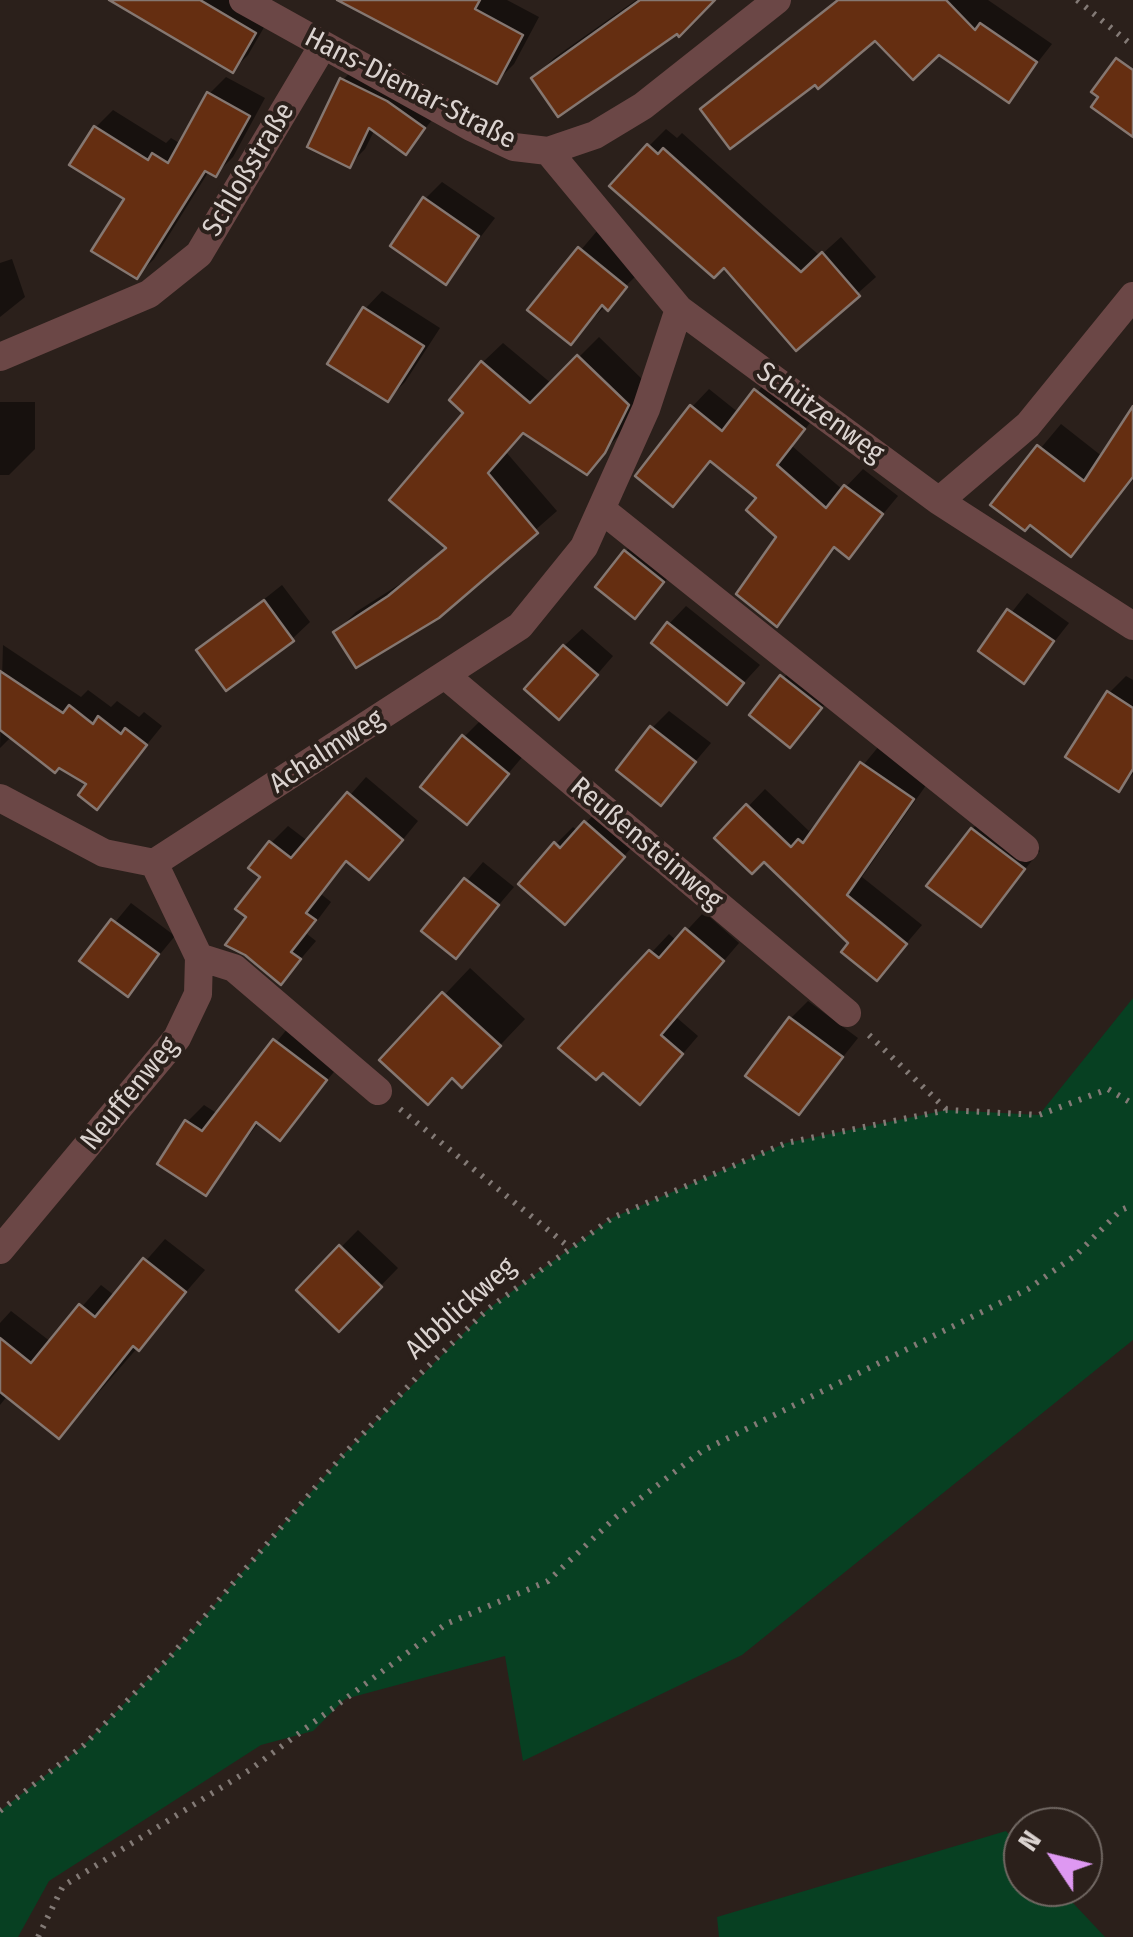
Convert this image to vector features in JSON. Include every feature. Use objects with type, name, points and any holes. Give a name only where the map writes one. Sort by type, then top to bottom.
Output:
[{"type":"street","name":"Hans-Diemar-Straße","points":[[243,0],[470,127],[514,147],[548,151],[596,135],[642,106],[777,0]]},
{"type":"street","name":"Schloßstraße","points":[[0,357],[148,294],[199,254],[322,47]]},
{"type":"street","name":"Schützenweg","points":[[548,151],[680,309],[939,501],[1133,626]]},
{"type":"street","points":[[939,501],[1028,425],[1133,296]]},
{"type":"street","name":"Achalmweg","points":[[154,863],[520,626],[584,547],[646,409],[680,309]]},
{"type":"street","points":[[601,509],[1025,848]]},
{"type":"street","name":"Reußensteinweg","points":[[446,676],[847,1013]]},
{"type":"street","points":[[0,798],[104,853],[154,863],[199,957],[234,968],[378,1091]]},
{"type":"street","name":"Neuffenweg","points":[[0,1250],[177,1038],[198,994],[199,957]]},
{"type":"path","points":[[1077,0],[1133,46]]},
{"type":"path","points":[[847,1013],[947,1110]]},
{"type":"path","name":"Albblickweg","points":[[0,1812],[84,1745],[170,1658],[343,1455],[488,1308],[612,1218],[786,1143],[947,1110],[1039,1115],[1108,1090],[1133,1104]]},
{"type":"path","points":[[378,1091],[569,1247]]},
{"type":"path","points":[[38,1937],[63,1886],[251,1769],[446,1624],[548,1580],[616,1516],[702,1452],[1028,1290],[1076,1256],[1120,1210],[1133,1205]]},
{"type":"green space","points":[[1133,998],[1133,1340],[742,1655],[523,1761],[505,1656],[345,1699],[313,1731],[261,1745],[49,1881],[18,1937],[0,1937],[0,1811],[84,1745],[170,1657],[343,1455],[488,1309],[612,1218],[786,1143],[947,1110],[1039,1115]]},
{"type":"green space","points":[[1003,1832],[1003,1907],[1077,1907],[1105,1937],[719,1937],[717,1917]]},
{"type":"building","points":[[109,0],[200,0],[256,33],[233,73]]},
{"type":"building","points":[[337,0],[480,0],[475,9],[523,35],[497,84]]},
{"type":"building","points":[[640,0],[715,0],[679,37],[677,34],[558,117],[531,78]]},
{"type":"building","points":[[838,0],[946,0],[975,30],[980,23],[1037,62],[1009,103],[939,55],[913,80],[875,41],[818,89],[815,85],[730,149],[700,109]]},
{"type":"building","points":[[1116,58],[1133,70],[1133,137],[1091,107],[1098,97],[1091,92]]},
{"type":"building","points":[[340,78],[387,101],[425,128],[406,155],[369,128],[350,168],[307,147]]},
{"type":"building","points":[[207,92],[250,116],[216,177],[205,171],[137,279],[91,251],[124,199],[69,165],[94,126],[148,160],[152,153],[168,163]]},
{"type":"building","points":[[647,144],[658,154],[663,148],[801,272],[822,252],[860,296],[796,351],[724,268],[714,278],[609,186]]},
{"type":"building","points":[[423,197],[479,236],[446,285],[390,246]]},
{"type":"building","points":[[578,247],[627,287],[608,311],[602,305],[571,345],[527,310]]},
{"type":"building","points":[[363,307],[424,346],[388,402],[327,364]]},
{"type":"building","points":[[577,355],[629,405],[605,453],[587,475],[523,433],[488,473],[538,533],[439,618],[356,668],[333,632],[388,596],[446,548],[389,500],[463,413],[449,400],[481,361],[530,403]]},
{"type":"building","points":[[754,389],[805,429],[777,465],[826,508],[844,485],[883,514],[849,559],[834,547],[777,627],[736,594],[776,537],[746,510],[756,498],[710,461],[673,507],[635,476],[690,405],[722,431]]},
{"type":"building","points":[[1133,406],[1133,477],[1071,557],[1030,525],[1025,531],[990,505],[1037,445],[1084,481]]},
{"type":"building","points":[[624,550],[664,582],[635,619],[595,587]]},
{"type":"building","points":[[264,600],[294,641],[226,691],[196,650]]},
{"type":"building","points":[[1007,609],[1054,641],[1024,684],[978,651]]},
{"type":"building","points":[[667,622],[744,683],[727,705],[651,643]]},
{"type":"building","points":[[563,645],[598,675],[559,720],[524,689]]},
{"type":"building","points":[[0,671],[63,713],[69,705],[93,724],[98,716],[121,734],[125,728],[147,745],[97,810],[78,795],[86,784],[59,768],[55,773],[0,730]]},
{"type":"building","points":[[780,675],[822,708],[790,748],[749,715]]},
{"type":"building","points":[[1107,691],[1133,708],[1133,769],[1119,792],[1065,757]]},
{"type":"building","points":[[650,726],[696,762],[661,806],[616,770]]},
{"type":"building","points":[[462,735],[509,774],[467,825],[420,787]]},
{"type":"building","points":[[860,762],[914,799],[847,895],[907,944],[877,981],[841,952],[848,943],[764,862],[752,874],[714,838],[746,804],[791,847],[798,839],[803,843]]},
{"type":"building","points":[[347,792],[403,840],[369,880],[346,861],[306,913],[316,920],[291,952],[301,959],[281,985],[245,955],[225,945],[246,917],[235,909],[260,877],[248,868],[269,841],[291,858]]},
{"type":"building","points":[[584,821],[625,857],[565,925],[518,884],[554,842],[560,848]]},
{"type":"building","points":[[971,828],[1025,869],[981,927],[926,886]]},
{"type":"building","points":[[464,878],[499,905],[456,959],[421,931]]},
{"type":"building","points":[[111,919],[159,954],[128,997],[79,961]]},
{"type":"building","points":[[685,928],[724,961],[661,1035],[683,1054],[640,1105],[603,1073],[596,1080],[558,1048],[649,950],[659,958]]},
{"type":"building","points":[[442,992],[501,1046],[462,1088],[452,1078],[428,1105],[379,1060]]},
{"type":"building","points":[[789,1017],[843,1057],[799,1115],[745,1076]]},
{"type":"building","points":[[273,1039],[327,1080],[280,1141],[256,1122],[206,1196],[157,1164],[185,1120],[202,1131]]},
{"type":"building","points":[[339,1245],[382,1287],[339,1332],[296,1290]]},
{"type":"building","points":[[143,1258],[186,1292],[139,1351],[133,1346],[59,1439],[0,1392],[0,1338],[31,1363],[79,1304],[95,1317]]}]
